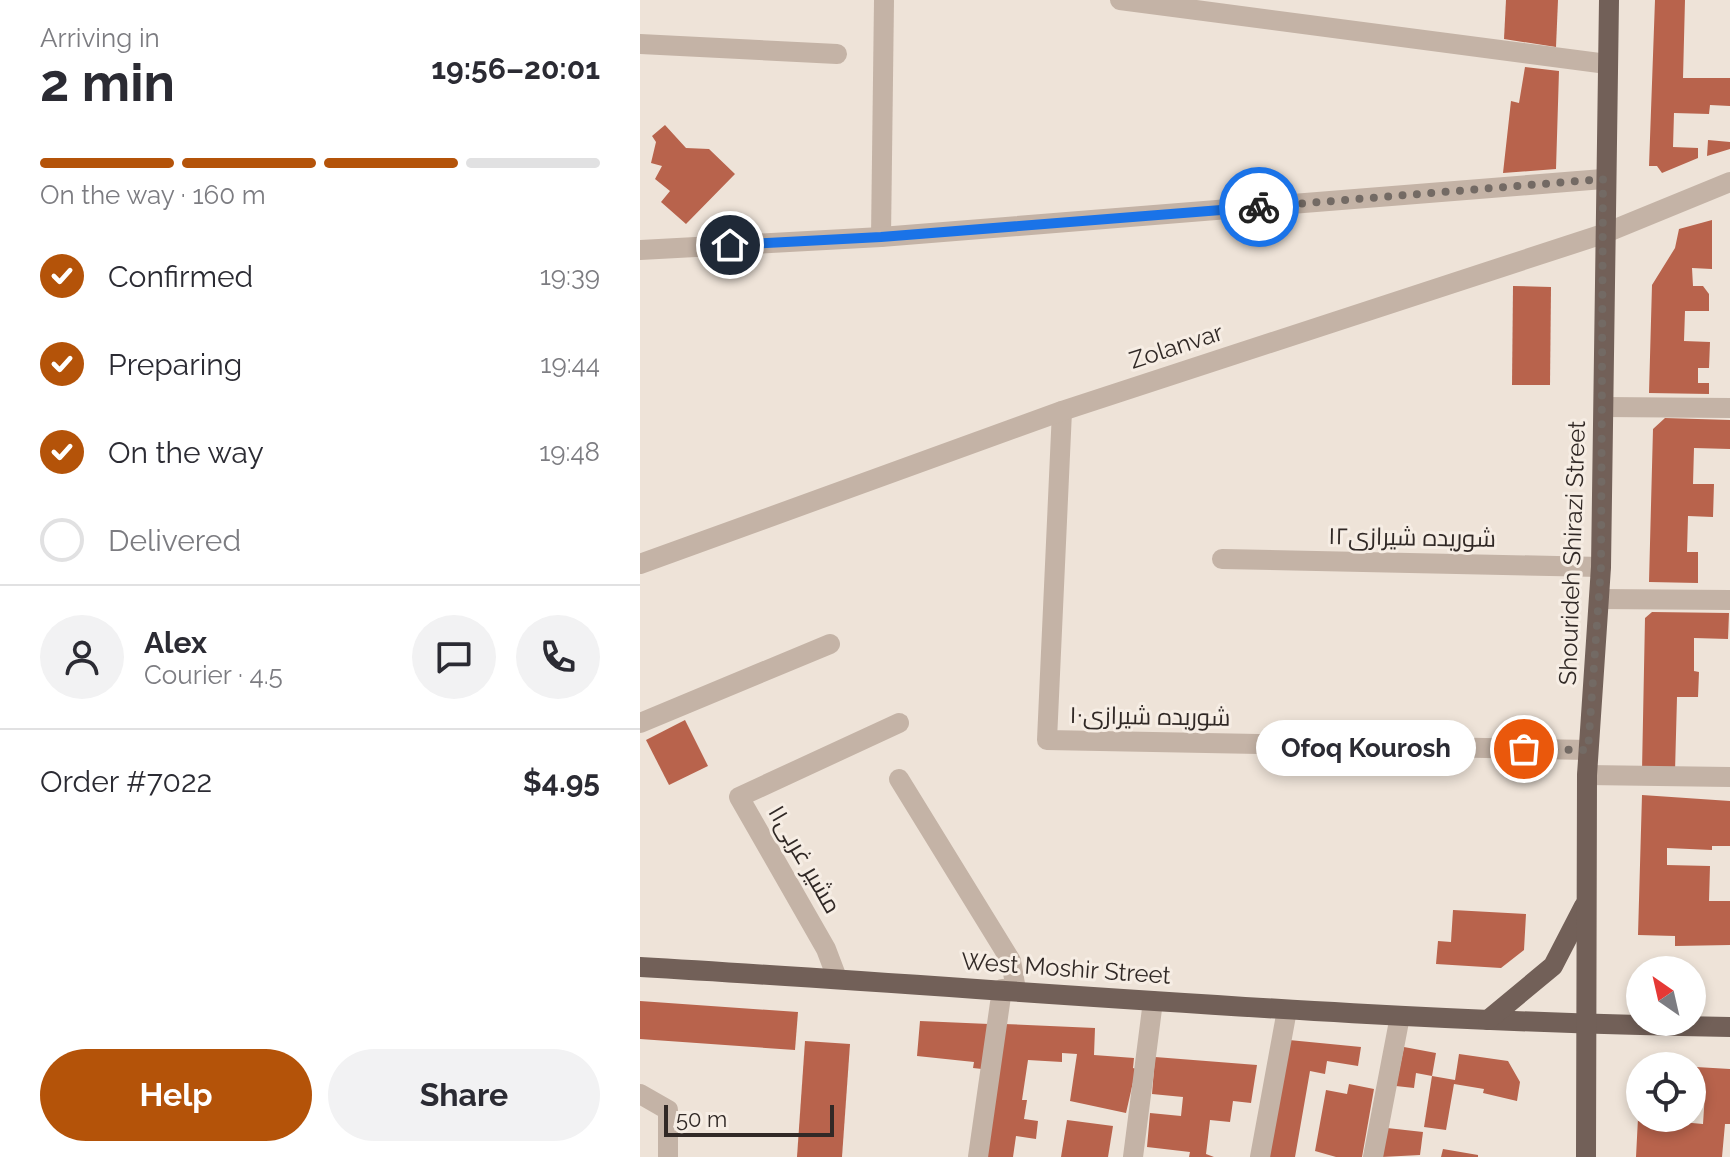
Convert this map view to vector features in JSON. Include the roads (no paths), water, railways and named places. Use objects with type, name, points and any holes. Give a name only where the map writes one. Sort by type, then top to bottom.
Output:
[{"type":"main road","name":"Shourideh Shirazi Street","points":[[1586,1157],[1587,775],[1601,567],[1603,179],[1609,0]]},
{"type":"main road","points":[[1488,1020],[1553,966],[1586,903]]},
{"type":"main road","name":"West Moshir Street","points":[[640,967],[1287,1010],[1586,1025],[1730,1027]]},
{"type":"street","points":[[881,237],[884,0]]},
{"type":"street","points":[[1120,0],[1607,64]]},
{"type":"street","points":[[640,44],[837,54]]},
{"type":"street","points":[[640,250],[881,237],[1603,179]]},
{"type":"street","name":"Zolanvar","points":[[640,564],[1062,411],[1603,234],[1730,182]]},
{"type":"street","points":[[1604,407],[1730,408]]},
{"type":"street","name":"۱۰شوریده شیرازی","points":[[1062,411],[1047,740],[1588,750]]},
{"type":"street","name":"شوریده شیرازی۱۲","points":[[1222,559],[1601,567]]},
{"type":"street","points":[[1599,599],[1730,600]]},
{"type":"street","points":[[640,723],[830,644]]},
{"type":"street","name":"مشیر غربی۱۱","points":[[837,978],[826,949],[739,797],[899,723]]},
{"type":"street","points":[[1587,775],[1730,777]]},
{"type":"street","points":[[899,779],[1011,961],[1009,990],[978,1157]]},
{"type":"street","points":[[1133,1157],[1153,1001]]},
{"type":"street","points":[[1260,1157],[1287,1010]]},
{"type":"street","points":[[1373,1157],[1400,1016]]},
{"type":"street","points":[[640,1094],[668,1110],[668,1157]]},
{"type":"place","name":"Ofoq Kourosh","points":[[1524,749]]}]
